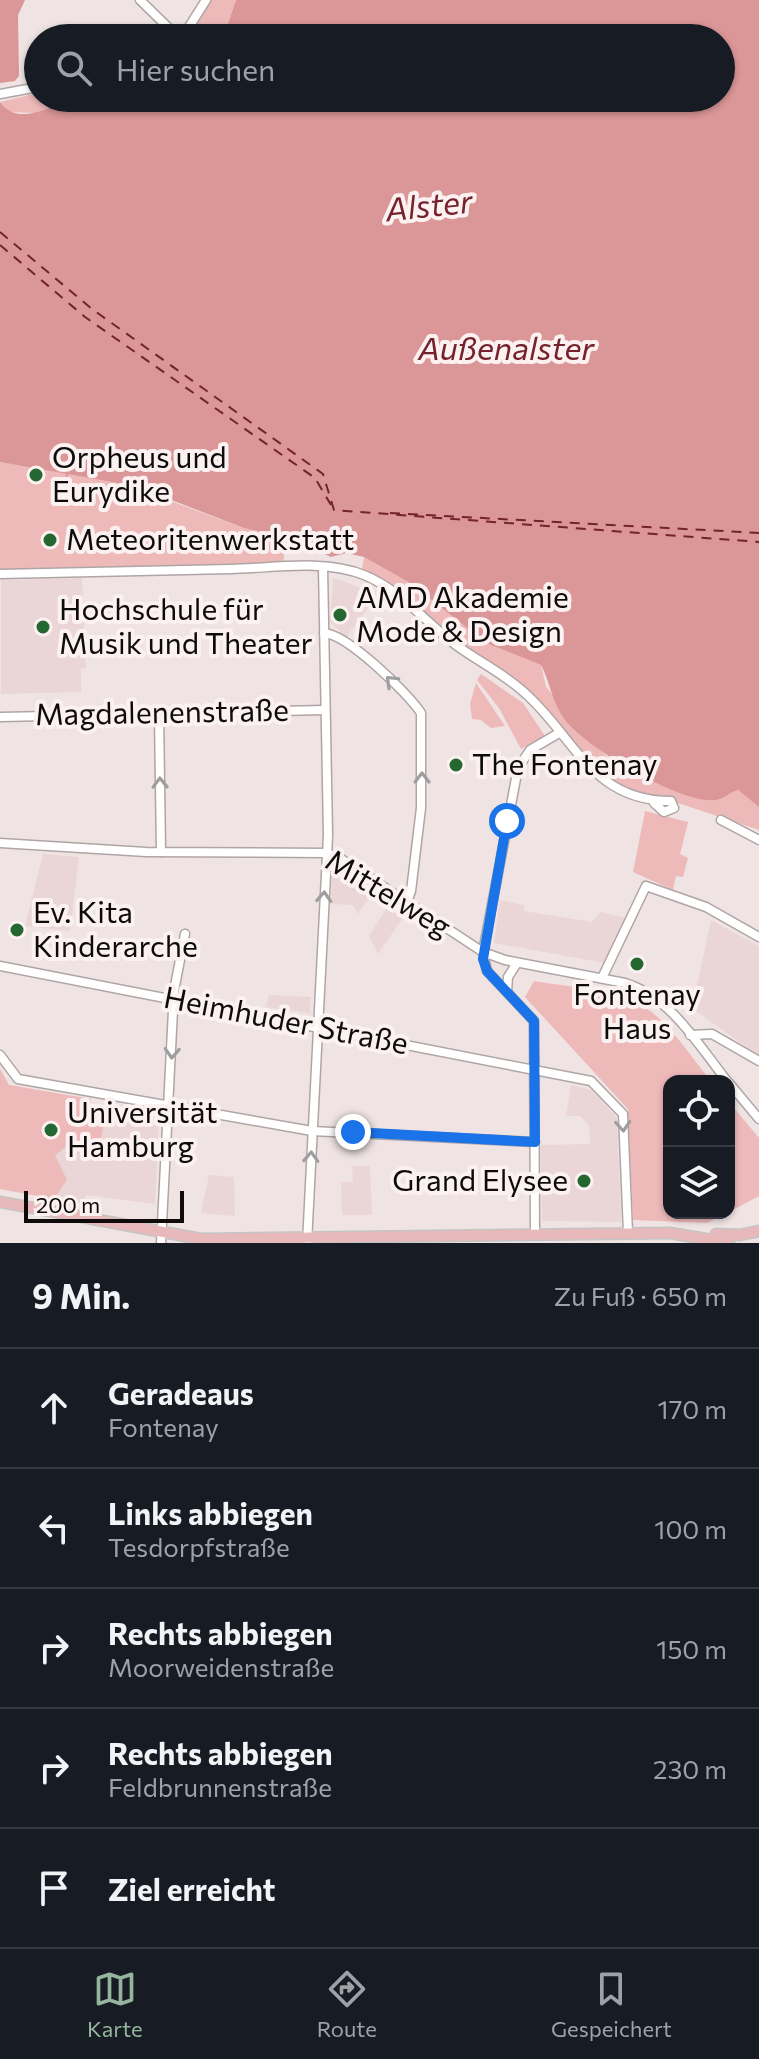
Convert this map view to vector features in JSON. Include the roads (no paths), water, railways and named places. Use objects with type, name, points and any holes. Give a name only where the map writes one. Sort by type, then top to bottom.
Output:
[{"type":"main road","points":[[0,1202],[161,1238],[535,1238],[628,1233],[740,1235],[759,1231]]},
{"type":"main road","points":[[747,1243],[759,1231]]},
{"type":"main road","points":[[698,1235],[729,1243]]},
{"type":"street","points":[[140,0],[165,24]]},
{"type":"street","points":[[190,24],[206,0]]},
{"type":"street","points":[[0,94],[24,90]]},
{"type":"street","points":[[307,1239],[327,853],[323,567]]},
{"type":"street","points":[[0,574],[323,567],[361,574],[392,590],[456,646],[521,690],[602,777],[654,803]]},
{"type":"street","points":[[324,633],[336,636],[384,674],[420,710],[421,809],[407,902]]},
{"type":"street","name":"Magdalenenstraße","points":[[0,717],[325,710]]},
{"type":"street","points":[[159,714],[161,852]]},
{"type":"street","points":[[535,1238],[534,1021],[485,967],[483,952],[519,765],[530,750],[559,733]]},
{"type":"street","points":[[721,820],[759,840]]},
{"type":"street","name":"Mittelweg","points":[[0,843],[161,852],[327,853],[483,952],[517,963],[602,978],[644,990],[690,1035],[722,1075]]},
{"type":"street","points":[[602,978],[646,886],[706,907],[759,937]]},
{"type":"street","points":[[161,1238],[174,999],[185,934]]},
{"type":"street","points":[[507,993],[508,977],[517,963]]},
{"type":"street","name":"Heimhuder Straße","points":[[0,966],[572,1076],[594,1083],[623,1114],[628,1233]]},
{"type":"street","points":[[690,1035],[712,1034],[759,1061]]},
{"type":"street","points":[[0,1055],[14,1078],[312,1131],[535,1142]]},
{"type":"street","name":"Mittelweg","points":[[735,1090],[759,1119]]},
{"type":"water","points":[[0,0],[25,0],[18,15],[19,76],[15,81],[0,83]]},
{"type":"water","name":"Außenalster","points":[[236,0],[759,0],[759,807],[738,790],[716,800],[681,794],[614,759],[566,721],[541,665],[486,643],[410,583],[364,557],[346,553],[331,557],[293,539],[244,528],[135,486],[0,462],[0,102],[18,114],[735,112],[735,24],[228,24]]},
{"type":"waterway","points":[[66,479],[67,473]]},
{"type":"place","name":"Orpheus und Eurydike","points":[[36,475]]},
{"type":"place","name":"Meteoritenwerkstatt","points":[[50,540]]},
{"type":"place","name":"AMD Akademie Mode & Design","points":[[340,615]]},
{"type":"place","name":"Hochschule für Musik und Theater","points":[[43,627]]},
{"type":"place","name":"The Fontenay","points":[[456,765]]},
{"type":"place","name":"Ev. Kita Kinderarche","points":[[17,930]]},
{"type":"place","name":"Fontenay Haus","points":[[637,964]]},
{"type":"place","name":"Universität Hamburg","points":[[51,1130]]},
{"type":"place","name":"Grand Elysee","points":[[584,1181]]},
{"type":"water label","name":"Alster","points":[[429,206]]}]
